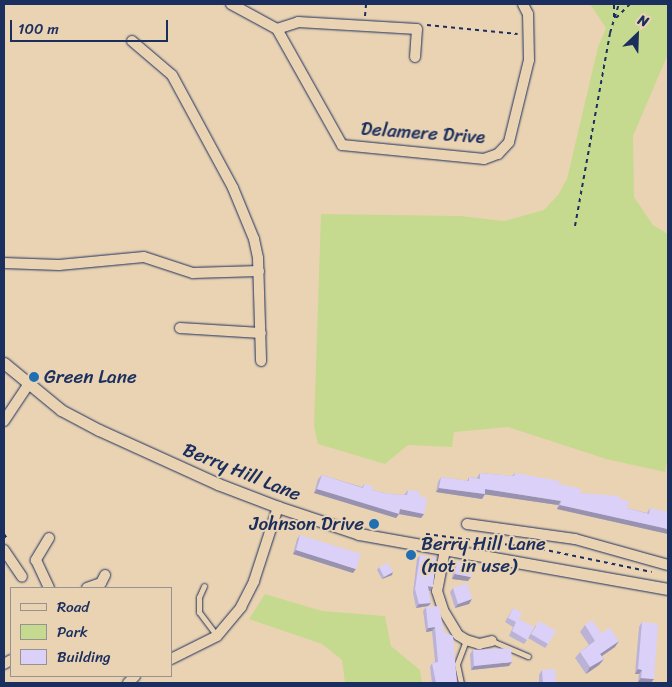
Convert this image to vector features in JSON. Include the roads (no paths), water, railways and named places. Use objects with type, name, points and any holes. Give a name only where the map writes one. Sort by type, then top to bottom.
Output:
[{"type":"street","points":[[232,4],[277,29],[298,22],[417,29],[415,57]]},
{"type":"street","name":"Delamere Drive","points":[[277,29],[342,145],[484,159],[498,154],[509,142],[530,60],[530,34],[524,4]]},
{"type":"street","points":[[132,41],[172,75],[233,188],[254,239],[259,271],[261,361]]},
{"type":"street","points":[[4,263],[59,265],[144,257],[193,273],[259,271]]},
{"type":"street","points":[[180,328],[260,333]]},
{"type":"street","name":"Berry Hill Lane","points":[[4,363],[28,385],[61,410],[99,430],[218,484],[278,507],[359,534],[668,589]]},
{"type":"street","points":[[4,421],[28,385]]},
{"type":"street","points":[[172,659],[218,636],[241,607],[254,581],[278,507]]},
{"type":"street","points":[[468,524],[575,539],[668,565]]},
{"type":"street","points":[[49,538],[36,560],[50,587]]},
{"type":"street","points":[[6,546],[22,577]]},
{"type":"street","points":[[445,550],[437,590],[452,627],[466,640],[479,644],[492,641]]},
{"type":"street","points":[[90,587],[101,583],[105,575]]},
{"type":"lane","points":[[204,586],[199,597],[200,612],[218,636]]},
{"type":"lane","points":[[461,683],[457,666],[466,640]]},
{"type":"lane","points":[[492,641],[528,656]]},
{"type":"place","name":"Green Lane","points":[[34,377]]},
{"type":"place","name":"Johnson Drive","points":[[374,524]]},
{"type":"place","name":"Berry Hill Lane (not in use)","points":[[411,555]]}]
